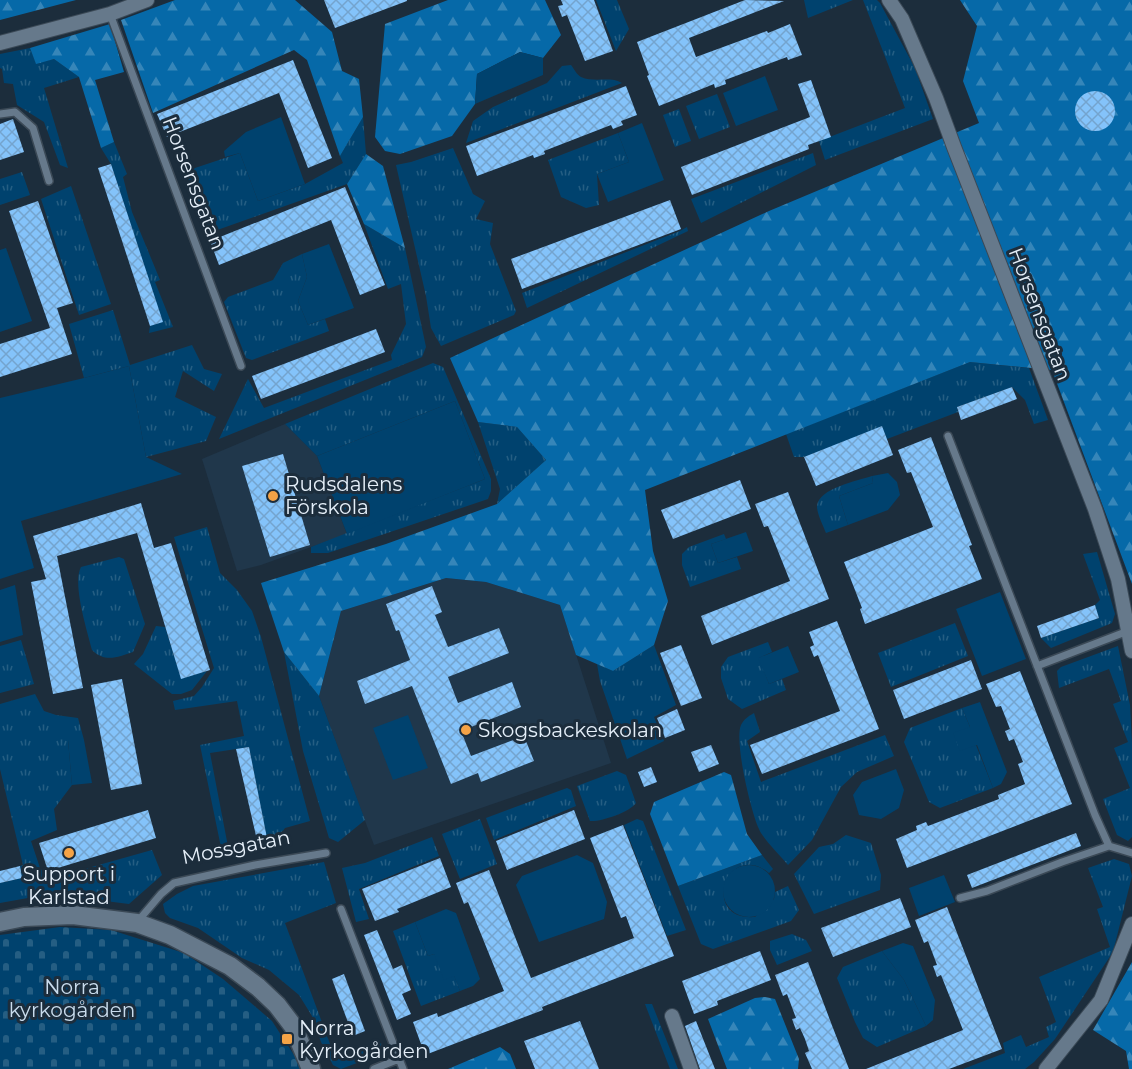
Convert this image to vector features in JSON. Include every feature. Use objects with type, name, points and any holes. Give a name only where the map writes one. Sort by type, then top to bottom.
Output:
[{"type":"street","points":[[0,42],[110,14],[147,0]]},
{"type":"street","name":"Horsensgatan","points":[[888,0],[902,19],[936,98],[1095,509],[1118,579],[1132,651]]},
{"type":"street","points":[[0,922],[24,917],[73,915],[137,923],[170,934],[230,966],[277,1005],[293,1026],[311,1069]]},
{"type":"street","points":[[1046,1069],[1101,1000],[1132,924]]},
{"type":"street","points":[[672,1016],[691,1069]]},
{"type":"lane","name":"Horsensgatan","points":[[110,14],[241,366]]},
{"type":"lane","points":[[0,114],[15,112],[33,128],[50,181]]},
{"type":"lane","points":[[948,436],[1109,846]]},
{"type":"lane","points":[[1037,666],[1128,631]]},
{"type":"lane","points":[[960,898],[987,891],[1109,846],[1132,853]]},
{"type":"lane","name":"Mossgatan","points":[[137,923],[161,894],[174,883],[255,865],[326,853]]},
{"type":"lane","points":[[341,909],[403,1069]]},
{"type":"lane","points":[[374,1069],[399,1059]]},
{"type":"shaded area","name":"Rudsdalens Förskola","points":[[285,424],[317,456],[347,534],[261,565],[237,571],[202,459]]},
{"type":"shaded area","name":"Skogsbackeskolan","points":[[446,578],[486,582],[560,605],[611,763],[374,845],[319,696],[341,611]]},
{"type":"green space","points":[[0,0],[76,0],[0,20]]},
{"type":"green space","points":[[175,0],[295,0],[332,32],[342,71],[359,79],[363,117],[340,156],[307,60],[294,50],[153,113],[121,20]]},
{"type":"green space","points":[[448,0],[545,0],[561,35],[543,58],[520,52],[477,74],[475,104],[452,136],[400,154],[385,151],[375,137],[385,24]]},
{"type":"green space","points":[[596,0],[617,0],[629,29],[616,51]]},
{"type":"green space","points":[[804,0],[853,0],[808,18]]},
{"type":"green space","points":[[863,0],[877,0],[880,3],[915,68],[933,119],[825,160],[819,141],[905,108]]},
{"type":"green space","points":[[960,0],[1132,0],[1132,584],[1052,370],[970,362],[645,490],[653,551],[668,601],[654,645],[613,671],[576,655],[560,605],[486,582],[446,578],[341,611],[319,696],[284,652],[261,583],[386,544],[497,504],[546,460],[517,427],[478,422],[450,358],[769,211],[979,123],[963,81],[977,26]]},
{"type":"green space","points":[[110,24],[124,72],[95,80],[114,142],[101,148],[79,77],[54,59],[36,64],[30,48]]},
{"type":"green space","points":[[30,48],[36,63],[54,59],[79,77],[44,88],[68,168],[60,165],[44,122],[17,105],[13,84],[4,83],[0,68],[0,54]]},
{"type":"green space","points":[[520,52],[543,58],[543,75],[475,104],[477,74]]},
{"type":"green space","points":[[571,65],[581,77],[586,79],[613,80],[622,83],[466,143],[473,121],[493,107],[547,83],[562,66]]},
{"type":"green space","points":[[765,76],[778,110],[736,126],[723,93]]},
{"type":"green space","points":[[717,94],[730,127],[699,139],[686,106]]},
{"type":"green space","points":[[679,109],[691,141],[675,147],[663,115]]},
{"type":"green space","points":[[281,117],[305,184],[258,201],[240,153],[225,157],[224,151],[246,132]]},
{"type":"green space","points":[[363,117],[366,154],[347,184],[206,234],[186,171],[240,153],[258,201],[305,184],[343,163],[340,156]]},
{"type":"green space","points":[[642,123],[664,180],[608,202],[597,174],[629,162],[618,133]]},
{"type":"green space","points":[[618,133],[629,162],[597,174],[599,205],[586,208],[561,197],[548,160]]},
{"type":"green space","points":[[114,142],[127,174],[123,177],[132,212],[160,280],[155,282],[173,327],[149,333],[150,326],[162,321],[111,164],[101,148]]},
{"type":"green space","points":[[453,148],[473,194],[485,201],[476,219],[493,223],[490,244],[516,311],[514,315],[441,346],[431,328],[426,296],[396,165]]},
{"type":"green space","points":[[813,153],[816,165],[701,223],[691,199]]},
{"type":"green space","points":[[366,154],[383,166],[405,248],[364,224],[347,184]]},
{"type":"green space","points":[[22,172],[30,195],[0,205],[0,179]]},
{"type":"green space","points":[[71,186],[111,304],[79,315],[41,199]]},
{"type":"green space","points":[[364,224],[405,248],[426,347],[422,357],[219,439],[248,379],[264,408],[392,360],[391,355],[406,324],[401,284],[388,289]]},
{"type":"green space","points":[[687,227],[688,231],[527,308],[522,293]]},
{"type":"green space","points":[[329,244],[354,308],[308,325],[298,301],[307,277],[302,254]]},
{"type":"green space","points":[[6,248],[32,321],[0,332],[0,250]]},
{"type":"green space","points":[[302,254],[307,277],[298,301],[308,325],[325,319],[329,331],[252,360],[246,358],[224,302],[228,297],[273,280],[283,263]]},
{"type":"green space","points":[[113,310],[130,365],[192,345],[204,369],[222,374],[214,391],[183,371],[175,397],[216,417],[206,441],[146,457],[129,366],[84,378],[69,324]]},
{"type":"green space","points":[[970,362],[1029,368],[1048,420],[1034,424],[1025,400],[1012,387],[957,407],[958,412],[887,439],[882,427],[804,457],[794,457],[786,434]]},
{"type":"green space","points":[[433,363],[443,367],[491,479],[488,499],[328,553],[311,553],[311,547],[485,479],[455,401],[317,456],[285,424]]},
{"type":"green space","points":[[129,366],[146,457],[182,474],[21,521],[34,568],[0,579],[0,398]]},
{"type":"green space","points":[[455,401],[485,479],[347,534],[317,456]]},
{"type":"green space","points":[[478,422],[517,427],[546,460],[497,504],[500,489]]},
{"type":"green space","points":[[888,473],[897,482],[900,495],[888,510],[848,525],[839,496],[873,483],[872,476]]},
{"type":"green space","points":[[872,476],[873,483],[839,496],[848,525],[826,533],[817,509],[819,500],[831,490]]},
{"type":"green space","points":[[207,527],[220,573],[237,590],[252,611],[310,821],[285,828],[269,849],[249,747],[210,753],[230,857],[223,857],[200,745],[244,736],[237,701],[175,710],[173,701],[194,696],[214,668],[174,537]]},
{"type":"green space","points":[[746,532],[753,551],[718,563],[711,544]]},
{"type":"green space","points":[[724,534],[726,539],[711,544],[718,563],[737,557],[741,569],[690,587],[682,565],[682,554],[689,547]]},
{"type":"green space","points":[[1097,552],[1115,614],[1112,623],[1051,648],[1041,638],[1099,618],[1095,605],[1100,600],[1083,554]]},
{"type":"green space","points":[[119,557],[124,559],[145,624],[133,652],[107,658],[92,650],[81,607],[79,574],[81,567]]},
{"type":"green space","points":[[15,585],[23,635],[0,642],[0,590]]},
{"type":"green space","points":[[1000,592],[1026,659],[982,676],[956,609]]},
{"type":"green space","points":[[955,623],[968,656],[891,687],[878,653]]},
{"type":"green space","points":[[156,626],[165,627],[181,678],[207,671],[192,690],[172,694],[134,664],[143,654]]},
{"type":"green space","points":[[21,640],[34,684],[0,693],[0,646]]},
{"type":"green space","points":[[768,642],[772,652],[759,658],[769,684],[782,679],[786,690],[742,709],[728,699],[721,678],[721,667],[728,657]]},
{"type":"green space","points":[[654,645],[676,705],[654,717],[664,741],[627,759],[600,681],[597,664],[613,671]]},
{"type":"green space","points":[[788,646],[799,672],[769,684],[758,658]]},
{"type":"green space","points":[[1118,646],[1130,705],[1132,743],[1132,837],[1128,841],[1117,835],[1103,799],[1130,788],[1114,748],[1128,742],[1113,704],[1121,701],[1109,669],[1059,688],[1057,671],[1061,667]]},
{"type":"green space","points":[[284,652],[319,696],[365,820],[338,842],[329,838],[303,751]]},
{"type":"green space","points":[[35,694],[44,711],[78,718],[84,740],[68,740],[72,785],[54,809],[57,830],[31,841],[40,868],[49,879],[152,850],[162,875],[129,904],[50,894],[0,903],[0,883],[22,878],[20,866],[23,865],[0,769],[0,704]]},
{"type":"green space","points":[[980,702],[1007,772],[1001,784],[993,788],[977,745],[960,751],[953,733],[970,727],[962,708]]},
{"type":"green space","points":[[962,708],[970,727],[960,750],[976,745],[993,788],[940,808],[929,802],[904,742],[910,728]]},
{"type":"green space","points":[[754,713],[760,732],[747,741],[761,782],[885,735],[894,756],[857,772],[841,787],[812,840],[788,865],[761,833],[748,793],[739,733],[742,723]]},
{"type":"green space","points":[[408,715],[428,768],[393,780],[373,728]]},
{"type":"green space","points":[[68,740],[84,740],[92,783],[72,785]]},
{"type":"green space","points":[[896,769],[904,790],[899,808],[881,819],[859,815],[853,795],[862,782]]},
{"type":"green space","points":[[617,771],[626,775],[636,803],[615,816],[590,821],[577,786]]},
{"type":"green space","points":[[724,772],[731,775],[747,834],[762,855],[678,886],[650,814],[654,802]]},
{"type":"green space","points":[[567,788],[571,790],[576,806],[494,840],[486,818]]},
{"type":"green space","points":[[480,819],[497,864],[460,879],[442,834]]},
{"type":"green space","points":[[637,819],[643,821],[686,930],[667,936],[624,825]]},
{"type":"green space","points":[[846,835],[871,843],[881,875],[880,890],[814,914],[794,874],[819,847],[833,844]]},
{"type":"green space","points":[[432,837],[439,856],[359,889],[369,919],[356,922],[342,868],[365,863]]},
{"type":"green space","points":[[577,855],[593,863],[607,902],[604,919],[539,942],[516,885],[522,876]]},
{"type":"green space","points":[[762,855],[773,869],[769,873],[754,865],[741,866],[731,873],[725,884],[724,896],[728,907],[738,915],[755,917],[774,899],[775,892],[788,886],[799,910],[791,921],[713,949],[701,944],[678,886]]},
{"type":"green space","points":[[1114,859],[1129,864],[1132,876],[1113,952],[1055,1039],[1025,1069],[963,1069],[1005,1053],[1003,1043],[1021,1035],[1026,1047],[1049,1037],[1046,1027],[1056,1022],[1039,977],[1110,947],[1097,909],[1103,907],[1088,868]]},
{"type":"green space","points":[[324,862],[336,903],[285,923],[336,1060],[381,1043],[383,1053],[341,1069],[333,1065],[321,1042],[312,1016],[299,995],[269,970],[242,958],[198,928],[170,918],[165,913],[163,904],[193,886]]},
{"type":"green space","points":[[744,865],[754,865],[768,872],[775,891],[768,910],[754,917],[744,917],[734,913],[727,906],[723,896],[723,886],[727,876],[734,869]]},
{"type":"green space","points":[[944,875],[955,902],[919,916],[909,888]]},
{"type":"green space","points":[[446,909],[456,913],[480,979],[473,986],[460,991],[454,976],[444,980],[434,954],[428,956],[415,922]]},
{"type":"green space","points":[[415,922],[428,956],[434,954],[454,975],[460,991],[421,1006],[393,931]]},
{"type":"green space","name":"Norra kyrkogården","points":[[60,927],[111,930],[184,953],[223,979],[272,1021],[303,1069],[0,1069],[0,935]]},
{"type":"green space","points":[[792,934],[806,940],[812,951],[777,965],[770,950],[770,941]]},
{"type":"green space","points":[[903,943],[913,946],[935,1000],[933,1020],[926,1026],[904,980],[882,951]]},
{"type":"green space","points":[[882,951],[904,980],[926,1026],[877,1047],[863,1038],[837,978],[843,967]]},
{"type":"green space","points":[[1132,962],[1132,1069],[1129,1069],[1126,1051],[1093,1030]]},
{"type":"green space","points":[[755,998],[775,999],[799,1059],[798,1069],[727,1069],[708,1019]]},
{"type":"green space","points":[[645,1004],[652,1004],[678,1069],[670,1069]]},
{"type":"green space","points":[[500,1047],[510,1054],[516,1069],[448,1069]]},
{"type":"building","points":[[324,0],[407,0],[407,1],[335,28]]},
{"type":"building","points":[[561,0],[594,0],[613,51],[585,61],[567,15],[562,17],[558,6],[563,5]]},
{"type":"building","points":[[745,0],[784,1],[689,38],[696,57],[790,24],[802,55],[788,60],[787,57],[725,80],[726,84],[715,88],[714,84],[659,106],[637,42]]},
{"type":"building","points":[[293,60],[332,158],[308,168],[279,93],[167,137],[157,114]]},
{"type":"building","points":[[811,80],[831,137],[808,145],[809,149],[692,195],[681,167],[810,117],[798,84]]},
{"type":"building","points":[[626,86],[637,115],[621,121],[623,125],[613,129],[611,125],[544,151],[545,154],[534,158],[533,155],[477,176],[466,146]]},
{"type":"building","points":[[1095,91],[1103,92],[1109,97],[1114,103],[1114,119],[1109,125],[1103,130],[1095,131],[1087,130],[1081,125],[1076,119],[1075,111],[1076,103],[1081,97],[1087,92]]},
{"type":"building","points":[[13,119],[24,152],[0,160],[0,124]]},
{"type":"building","points":[[111,164],[163,322],[150,326],[98,168]]},
{"type":"building","points":[[345,187],[385,285],[360,295],[331,220],[219,265],[210,241]]},
{"type":"building","points":[[670,200],[681,229],[522,289],[511,259]]},
{"type":"building","points":[[38,201],[73,303],[57,308],[72,354],[0,377],[0,344],[50,328],[9,211]]},
{"type":"building","points":[[376,329],[385,352],[261,399],[252,376]]},
{"type":"building","points":[[1012,387],[1017,399],[961,420],[957,407]]},
{"type":"building","points":[[882,426],[893,455],[816,486],[804,457]]},
{"type":"building","points":[[931,437],[972,545],[969,546],[982,579],[865,624],[860,609],[862,608],[844,562],[933,527],[911,472],[907,473],[898,450]]},
{"type":"building","points":[[283,454],[310,545],[270,557],[242,466]]},
{"type":"building","points":[[740,480],[751,509],[673,539],[661,510]]},
{"type":"building","points":[[788,492],[829,599],[712,645],[701,616],[790,581],[768,526],[764,527],[755,504]]},
{"type":"building","points":[[141,503],[154,548],[171,543],[210,670],[181,679],[137,533],[57,556],[83,688],[53,694],[31,582],[46,579],[33,536]]},
{"type":"building","points":[[432,586],[442,612],[435,615],[448,647],[499,628],[509,653],[448,677],[458,703],[512,682],[521,707],[461,731],[471,756],[524,736],[534,761],[481,782],[478,773],[451,784],[412,686],[365,704],[357,681],[410,660],[386,604]]},
{"type":"building","points":[[1095,605],[1099,618],[1041,638],[1037,626]]},
{"type":"building","points":[[837,621],[879,729],[762,774],[750,745],[840,711],[818,655],[814,657],[810,647],[814,645],[809,632]]},
{"type":"building","points":[[681,645],[702,698],[681,706],[660,653]]},
{"type":"building","points":[[971,660],[982,689],[904,719],[893,690]]},
{"type":"building","points":[[1020,671],[1072,804],[907,868],[896,839],[917,830],[916,826],[926,822],[928,826],[999,799],[998,795],[1025,784],[1018,764],[1023,762],[1014,739],[1009,741],[1005,731],[1010,729],[1001,706],[996,707],[986,684]]},
{"type":"building","points":[[122,679],[142,784],[111,790],[91,685]]},
{"type":"building","points":[[677,709],[685,730],[665,738],[657,718]]},
{"type":"building","points":[[711,745],[719,764],[699,772],[691,752]]},
{"type":"building","points":[[249,747],[267,838],[257,840],[236,749]]},
{"type":"building","points":[[651,767],[657,782],[644,787],[638,772]]},
{"type":"building","points":[[148,810],[156,838],[48,871],[39,843]]},
{"type":"building","points":[[574,810],[585,839],[507,870],[496,841]]},
{"type":"building","points":[[623,825],[674,956],[425,1055],[413,1022],[437,1013],[438,1017],[504,991],[468,902],[464,904],[456,883],[489,870],[531,978],[634,938],[626,916],[621,918],[590,838]]},
{"type":"building","points":[[1076,833],[1081,846],[972,888],[967,875]]},
{"type":"building","points":[[440,858],[451,887],[397,909],[399,912],[375,921],[362,889]]},
{"type":"building","points":[[20,866],[22,878],[0,883],[0,871]]},
{"type":"building","points":[[900,898],[911,927],[833,957],[821,928]]},
{"type":"building","points":[[947,907],[1002,1049],[949,1069],[866,1069],[963,1030],[941,975],[937,977],[933,966],[937,965],[928,941],[924,943],[915,920]]},
{"type":"building","points":[[377,930],[393,969],[402,965],[411,990],[402,994],[411,1014],[397,1020],[364,935]]},
{"type":"building","points":[[760,951],[771,980],[717,1001],[718,1005],[694,1014],[682,981]]},
{"type":"building","points":[[808,962],[849,1069],[812,1069],[805,1053],[809,1051],[805,1039],[800,1028],[796,1030],[792,1019],[796,1018],[787,994],[783,996],[775,975]]},
{"type":"building","points":[[344,974],[365,1031],[353,1036],[332,979]]},
{"type":"building","points":[[580,1021],[599,1069],[535,1069],[524,1041]]},
{"type":"building","points":[[696,1021],[715,1069],[700,1069],[685,1026]]},
{"type":"place","name":"Rudsdalens Förskola","points":[[273,496]]},
{"type":"place","name":"Skogsbackeskolan","points":[[466,730]]},
{"type":"place","name":"Support i Karlstad","points":[[69,853]]},
{"type":"place","name":"Norra Kyrkogården","points":[[287,1039]]}]
